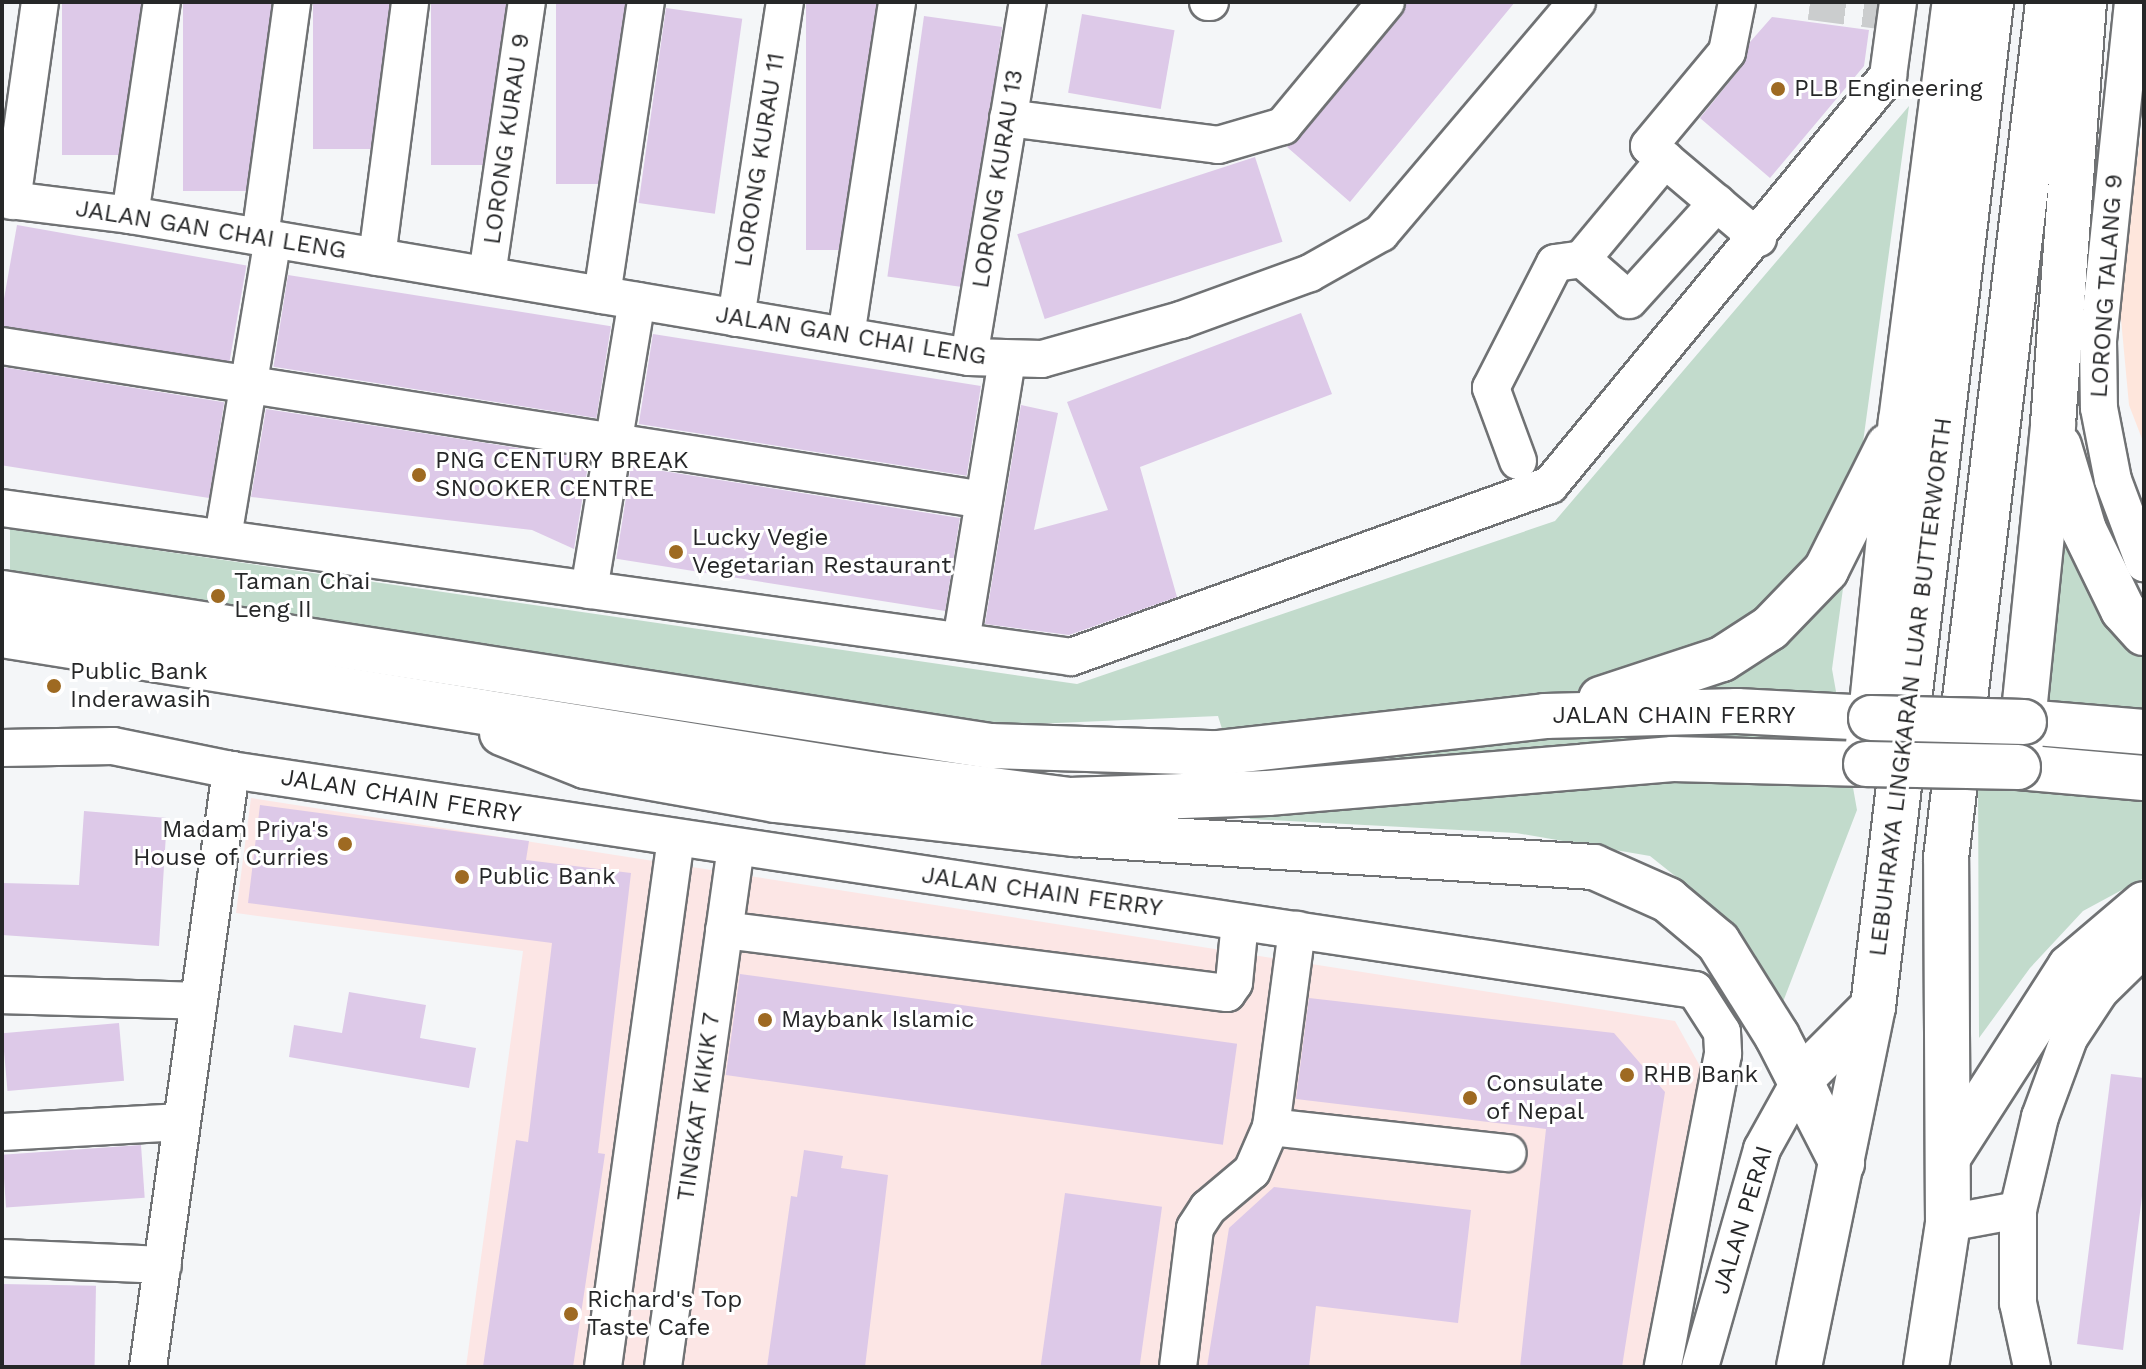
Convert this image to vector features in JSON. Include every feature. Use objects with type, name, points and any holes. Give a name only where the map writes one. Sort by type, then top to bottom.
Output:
[{"type":"main road","points":[[1866,764],[1901,421],[1955,2]]},
{"type":"main road","name":"LEBUHRAYA LINGKARAN LUAR BUTTERWORTH","points":[[1799,1367],[1873,1007],[1991,2]]},
{"type":"main road","points":[[1926,1367],[1948,1223],[1946,858],[2048,2]]},
{"type":"main road","points":[[2018,767],[2053,424],[2084,2]]},
{"type":"main road","points":[[1545,716],[1722,659],[1770,628],[1826,570],[1901,421]]},
{"type":"main road","points":[[2053,424],[2084,530],[2123,610],[2144,633]]},
{"type":"main road","name":"JALAN CHAIN FERRY","points":[[2,593],[990,746],[1217,753],[1545,716],[1737,711],[2024,722],[2144,732]]},
{"type":"main road","name":"JALAN CHAIN FERRY","points":[[2,635],[1069,800],[1268,793],[1673,759],[2018,767],[2144,778]]},
{"type":"main road","points":[[427,703],[585,766],[775,800],[1075,834],[1594,867],[1638,882],[1707,931],[1738,970],[1801,1079],[1842,1163]]},
{"type":"main road","points":[[1948,1157],[2070,967],[2144,904]]},
{"type":"main road","points":[[1801,1079],[1873,1007]]},
{"type":"street","points":[[7,200],[40,2]]},
{"type":"street","points":[[130,215],[162,2]]},
{"type":"street","points":[[223,537],[248,385],[292,2]]},
{"type":"street","points":[[377,257],[410,2]]},
{"type":"street","name":"LORONG KURAU 9","points":[[487,275],[527,2]]},
{"type":"street","points":[[602,295],[646,2]]},
{"type":"street","points":[[846,336],[897,2]]},
{"type":"street","name":"LORONG KURAU 13","points":[[969,357],[1028,2]]},
{"type":"street","points":[[1008,118],[1218,145],[1283,126],[1386,2]]},
{"type":"street","name":"JALAN GAN CHAI LENG","points":[[7,200],[130,215],[969,357],[1007,361],[1042,359],[1181,320],[1310,273],[1381,233],[1577,2]]},
{"type":"street","points":[[1737,2],[1727,52],[1649,146],[1758,238]]},
{"type":"street","points":[[2,508],[1071,657],[1550,485],[1758,238],[1888,76],[1898,2]]},
{"type":"street","name":"LORONG KURAU 11","points":[[736,318],[779,3]]},
{"type":"street","name":"LORONG TALANG 9","points":[[2137,3],[2098,340],[2099,408],[2113,480],[2144,563]]},
{"type":"street","points":[[1518,461],[1491,388],[1498,364],[1555,263],[1582,259],[1665,159]]},
{"type":"street","points":[[1582,259],[1629,300],[1717,203]]},
{"type":"street","points":[[589,590],[637,301]]},
{"type":"street","points":[[2,346],[613,445],[984,500]]},
{"type":"street","points":[[961,641],[1007,361]]},
{"type":"street","name":"JALAN CHAIN FERRY","points":[[2,748],[113,746],[231,770],[1695,990],[1704,998],[1722,1032],[1723,1054],[1663,1367]]},
{"type":"street","points":[[148,1367],[231,770]]},
{"type":"street","points":[[603,1367],[676,838]]},
{"type":"street","name":"TINGKAT KIKIK 7","points":[[663,1367],[736,847]]},
{"type":"street","points":[[724,930],[1227,993],[1234,983],[1240,922]]},
{"type":"street","points":[[1178,1367],[1195,1228],[1208,1208],[1252,1171],[1271,1127],[1297,930]]},
{"type":"street","points":[[2032,1367],[2018,1303],[2018,1210],[2040,1117],[2069,1038],[2100,991],[2144,948]]},
{"type":"street","points":[[2,995],[199,1001]]},
{"type":"street","name":"JALAN PERAI","points":[[1700,1367],[1762,1149],[1801,1079]]},
{"type":"street","points":[[2,1132],[182,1122]]},
{"type":"street","points":[[1271,1127],[1508,1153]]},
{"type":"street","points":[[1948,1223],[2018,1210]]},
{"type":"street","points":[[2,1258],[163,1265]]},
{"type":"shaded area","points":[[2144,116],[2144,444],[2129,405],[2118,287]]},
{"type":"shaded area","points":[[251,798],[1675,1021],[1706,1077],[1650,1367],[466,1367],[523,951],[236,913]]},
{"type":"green space","points":[[1909,106],[1832,669],[1857,810],[1781,1007],[1719,911],[1650,856],[1516,833],[1250,819],[1218,716],[1011,725],[922,715],[10,571],[10,529],[1077,684],[1555,521]]},
{"type":"green space","points":[[2055,520],[2084,585],[2144,654],[2144,878],[2083,911],[2030,968],[1979,1038],[1978,772],[2022,781]]},
{"type":"building","points":[[62,2],[141,2],[141,155],[62,155]]},
{"type":"building","points":[[183,2],[271,2],[271,191],[183,191]]},
{"type":"building","points":[[313,2],[389,2],[389,149],[313,149]]},
{"type":"building","points":[[431,2],[506,2],[506,165],[431,165]]},
{"type":"building","points":[[556,2],[625,2],[625,184],[556,184]]},
{"type":"building","points":[[806,2],[876,2],[876,250],[806,250]]},
{"type":"building","points":[[1406,2],[1515,2],[1350,202],[1287,147],[1402,15]]},
{"type":"building","points":[[666,8],[742,19],[715,214],[639,203]]},
{"type":"building","points":[[1082,14],[1175,30],[1161,109],[1068,93]]},
{"type":"building","points":[[924,16],[1002,27],[966,287],[887,276]]},
{"type":"building","name":"PLB Engineering","points":[[1772,17],[1869,30],[1864,66],[1770,178],[1700,118],[1743,65],[1750,42]]},
{"type":"building","points":[[1255,157],[1283,242],[1045,319],[1017,234]]},
{"type":"building","points":[[17,225],[246,265],[229,366],[2,326]]},
{"type":"building","points":[[288,275],[611,326],[596,418],[273,367]]},
{"type":"building","points":[[1301,313],[1332,394],[1140,467],[1177,597],[1069,635],[985,624],[1021,405],[1058,413],[1034,530],[1108,510],[1067,402]]},
{"type":"building","points":[[653,334],[981,386],[967,476],[639,424]]},
{"type":"building","points":[[2,367],[224,402],[209,498],[2,465]]},
{"type":"building","name":"PNG CENTURY BREAK SNOOKER CENTRE","points":[[266,409],[589,459],[574,549],[532,530],[251,497]]},
{"type":"building","points":[[631,466],[960,518],[945,611],[616,559]]},
{"type":"building","points":[[260,805],[529,841],[526,860],[631,873],[598,1153],[605,1154],[573,1367],[483,1367],[516,1140],[528,1142],[552,943],[248,903]]},
{"type":"building","points":[[84,811],[167,818],[159,946],[2,935],[2,883],[79,885]]},
{"type":"building","points":[[740,974],[1237,1044],[1223,1145],[726,1075]]},
{"type":"building","points":[[349,992],[426,1005],[420,1038],[476,1048],[469,1088],[289,1057],[294,1025],[342,1033]]},
{"type":"building","points":[[1309,998],[1614,1033],[1665,1092],[1622,1367],[1520,1367],[1546,1129],[1296,1099]]},
{"type":"building","points":[[119,1023],[124,1081],[8,1091],[2,1033]]},
{"type":"building","points":[[2111,1074],[2144,1078],[2144,1180],[2123,1350],[2077,1344]]},
{"type":"building","points":[[141,1145],[145,1198],[6,1208],[2,1155]]},
{"type":"building","points":[[804,1150],[843,1156],[841,1168],[888,1175],[865,1367],[767,1367],[791,1196],[797,1197]]},
{"type":"building","points":[[1274,1187],[1471,1210],[1458,1323],[1316,1306],[1309,1367],[1207,1367],[1229,1228]]},
{"type":"building","points":[[1065,1193],[1162,1207],[1140,1367],[1041,1367]]},
{"type":"building","points":[[2,1284],[96,1286],[95,1367],[2,1365]]},
{"type":"tunnel","points":[[1810,2],[1896,13]]},
{"type":"place","name":"PLB Engineering","points":[[1778,89]]},
{"type":"place","name":"PNG CENTURY BREAK SNOOKER CENTRE","points":[[419,475]]},
{"type":"place","name":"Lucky Vegie Vegetarian Restaurant","points":[[676,552]]},
{"type":"place","name":"Taman Chai Leng II","points":[[218,596]]},
{"type":"place","name":"Public Bank Inderawasih","points":[[54,686]]},
{"type":"place","name":"Madam Priya's House of Curries","points":[[345,844]]},
{"type":"place","name":"Public Bank","points":[[462,877]]},
{"type":"place","name":"Maybank Islamic","points":[[765,1020]]},
{"type":"place","name":"RHB Bank","points":[[1627,1075]]},
{"type":"place","name":"Consulate of Nepal","points":[[1470,1098]]},
{"type":"place","name":"Richard's Top Taste Cafe","points":[[571,1314]]}]
